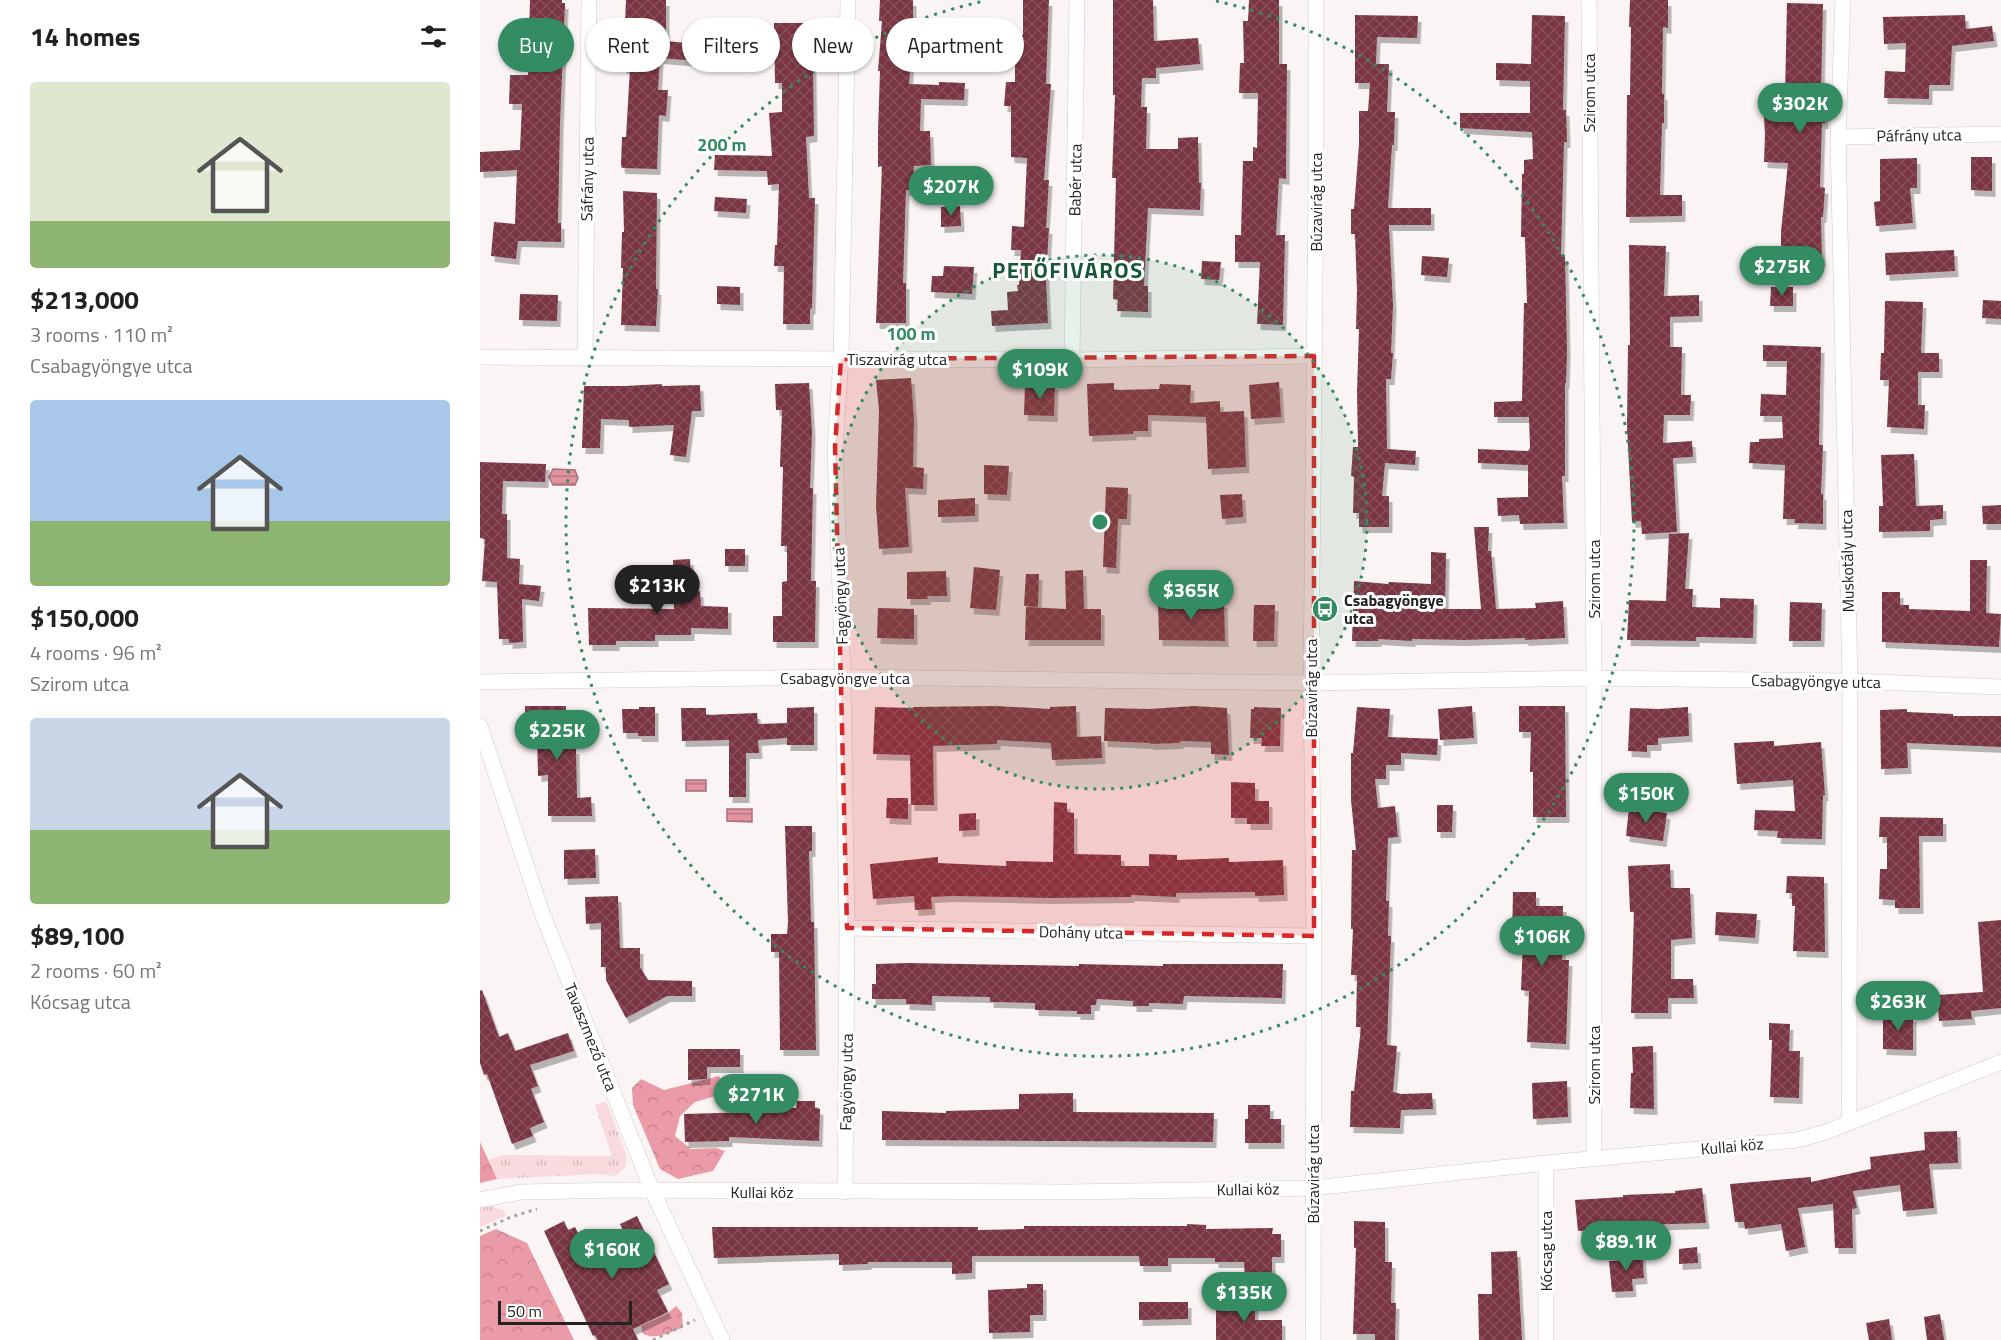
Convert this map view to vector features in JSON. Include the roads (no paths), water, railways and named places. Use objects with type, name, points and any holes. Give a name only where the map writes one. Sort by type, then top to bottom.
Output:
[{"type":"street","name":"Sáfrány utca","points":[[585,358],[589,0]]},
{"type":"street","name":"Fagyöngy utca","points":[[844,1192],[847,928],[843,677],[835,447],[841,359],[848,0]]},
{"type":"street","name":"Babér utca","points":[[1072,360],[1077,0]]},
{"type":"street","name":"Búzavirág utca","points":[[1313,1340],[1314,936],[1311,683],[1316,0]]},
{"type":"street","name":"Szirom utca","points":[[1589,0],[1594,678],[1594,1159]]},
{"type":"street","name":"Muskotály utca","points":[[1843,0],[1838,136],[1850,681],[1849,1123]]},
{"type":"street","name":"Páfrány utca","points":[[1838,136],[2001,134]]},
{"type":"street","name":"Tiszavirág utca","points":[[480,357],[1072,360],[1314,356]]},
{"type":"street","name":"Csabagyöngye utca","points":[[480,682],[843,677],[1311,683],[1594,678],[1850,681],[2001,687]]},
{"type":"street","name":"Tavaszmező utca","points":[[480,726],[542,914],[652,1190],[722,1340]]},
{"type":"street","name":"Dohány utca","points":[[847,928],[1314,936]]},
{"type":"street","name":"Kullai köz","points":[[480,1200],[521,1192],[652,1190],[1068,1192],[1313,1188],[1545,1163],[1797,1140],[1826,1132],[2001,1062]]},
{"type":"street","name":"Kócsag utca","points":[[1545,1163],[1546,1340]]},
{"type":"place","name":"Csabagyöngye utca","points":[[1325,609]]},
{"type":"district","name":"PETŐFIVÁROS","points":[[1068,270]]}]
